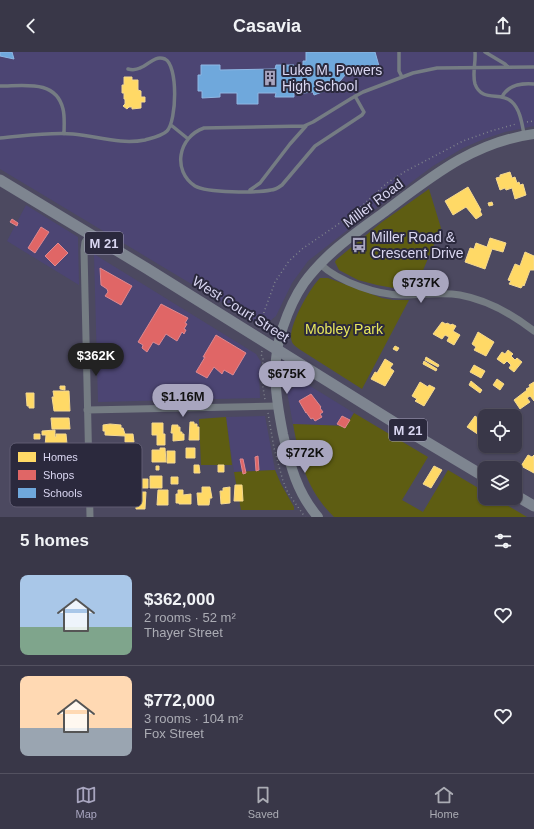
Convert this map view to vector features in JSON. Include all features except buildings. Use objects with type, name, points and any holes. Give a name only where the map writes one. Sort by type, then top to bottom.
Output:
[{"type":"main road","name":"Miller Road","points":[[314,515],[300,491],[292,472],[278,406],[275,384],[278,349],[282,327],[304,283],[320,264],[353,235],[445,167],[467,154],[487,146],[529,134]]},
{"type":"main road","name":"West Court Street","points":[[0,180],[478,473]]},
{"type":"main road","points":[[522,499],[534,506]]},
{"type":"street","points":[[88,443],[84,250],[85,242],[90,234]]},
{"type":"street","points":[[320,264],[332,274],[380,293],[399,295],[452,294],[480,300],[507,312],[534,331]]},
{"type":"street","points":[[87,410],[278,406]]},
{"type":"street","points":[[90,507],[90,517]]},
{"type":"lane","points":[[399,52],[399,71],[402,77]]},
{"type":"lane","points":[[475,52],[475,82],[480,92],[489,96],[502,97],[511,101],[529,134]]},
{"type":"lane","points":[[485,52],[508,67]]},
{"type":"lane","points":[[0,138],[64,134],[87,135],[118,141],[133,141],[146,139],[167,131],[171,125],[174,114],[175,93],[172,69],[169,63],[163,59],[155,59],[141,68],[128,69]]},
{"type":"lane","points":[[246,191],[253,189],[260,183],[290,144],[309,124],[355,96],[423,70],[437,68],[534,67]]},
{"type":"lane","points":[[502,97],[506,91],[517,85],[534,84]]},
{"type":"lane","points":[[0,86],[40,86],[51,91],[63,107],[64,134]]},
{"type":"lane","points":[[309,124],[294,127],[208,128],[198,131],[188,138],[182,150],[182,160],[185,174],[193,184],[209,190],[268,191],[279,188],[315,146],[361,117],[364,112],[355,96]]},
{"type":"lane","points":[[171,125],[188,138]]},
{"type":"path","points":[[526,122],[534,121]]},
{"type":"path","points":[[264,323],[266,307],[275,282],[289,262],[307,245],[353,214],[387,183],[406,171],[463,141],[518,123]]},
{"type":"path","points":[[262,353],[260,354],[263,360],[262,381],[265,400]]},
{"type":"path","points":[[268,413],[274,448],[283,481],[288,493],[305,517]]},
{"type":"shaded area","points":[[0,52],[534,52],[534,126],[505,132],[484,139],[463,148],[433,166],[308,261],[292,283],[276,316],[270,321],[259,323],[253,321],[0,169]]},
{"type":"shaded area","points":[[26,205],[78,237],[79,285],[7,241]]},
{"type":"shaded area","points":[[94,254],[256,354],[261,362],[259,372],[260,398],[98,402]]},
{"type":"shaded area","points":[[302,381],[354,413],[346,426],[293,424],[287,392]]},
{"type":"shaded area","points":[[265,416],[275,470],[234,472],[226,417]]},
{"type":"green space","name":"Mobley Park","points":[[429,189],[441,228],[415,289],[399,289],[377,285],[358,280],[339,270],[335,262],[336,260],[382,222]]},
{"type":"green space","name":"Mobley Park","points":[[320,278],[328,278],[382,298],[409,300],[362,389],[299,349],[292,342],[292,328],[300,309],[305,299]]},
{"type":"green space","points":[[354,413],[428,457],[402,500],[423,512],[448,470],[478,488],[478,505],[507,505],[527,517],[334,517],[317,496],[306,474],[298,450],[293,424],[346,426]]},
{"type":"green space","points":[[226,417],[232,465],[201,465],[199,419]]},
{"type":"green space","points":[[275,470],[294,507],[294,510],[241,510],[234,472]]},
{"type":"place","name":"Luke M. Powers High School","points":[[270,78]]},
{"type":"place","name":"Miller Road & Crescent Drive","points":[[359,245]]}]
